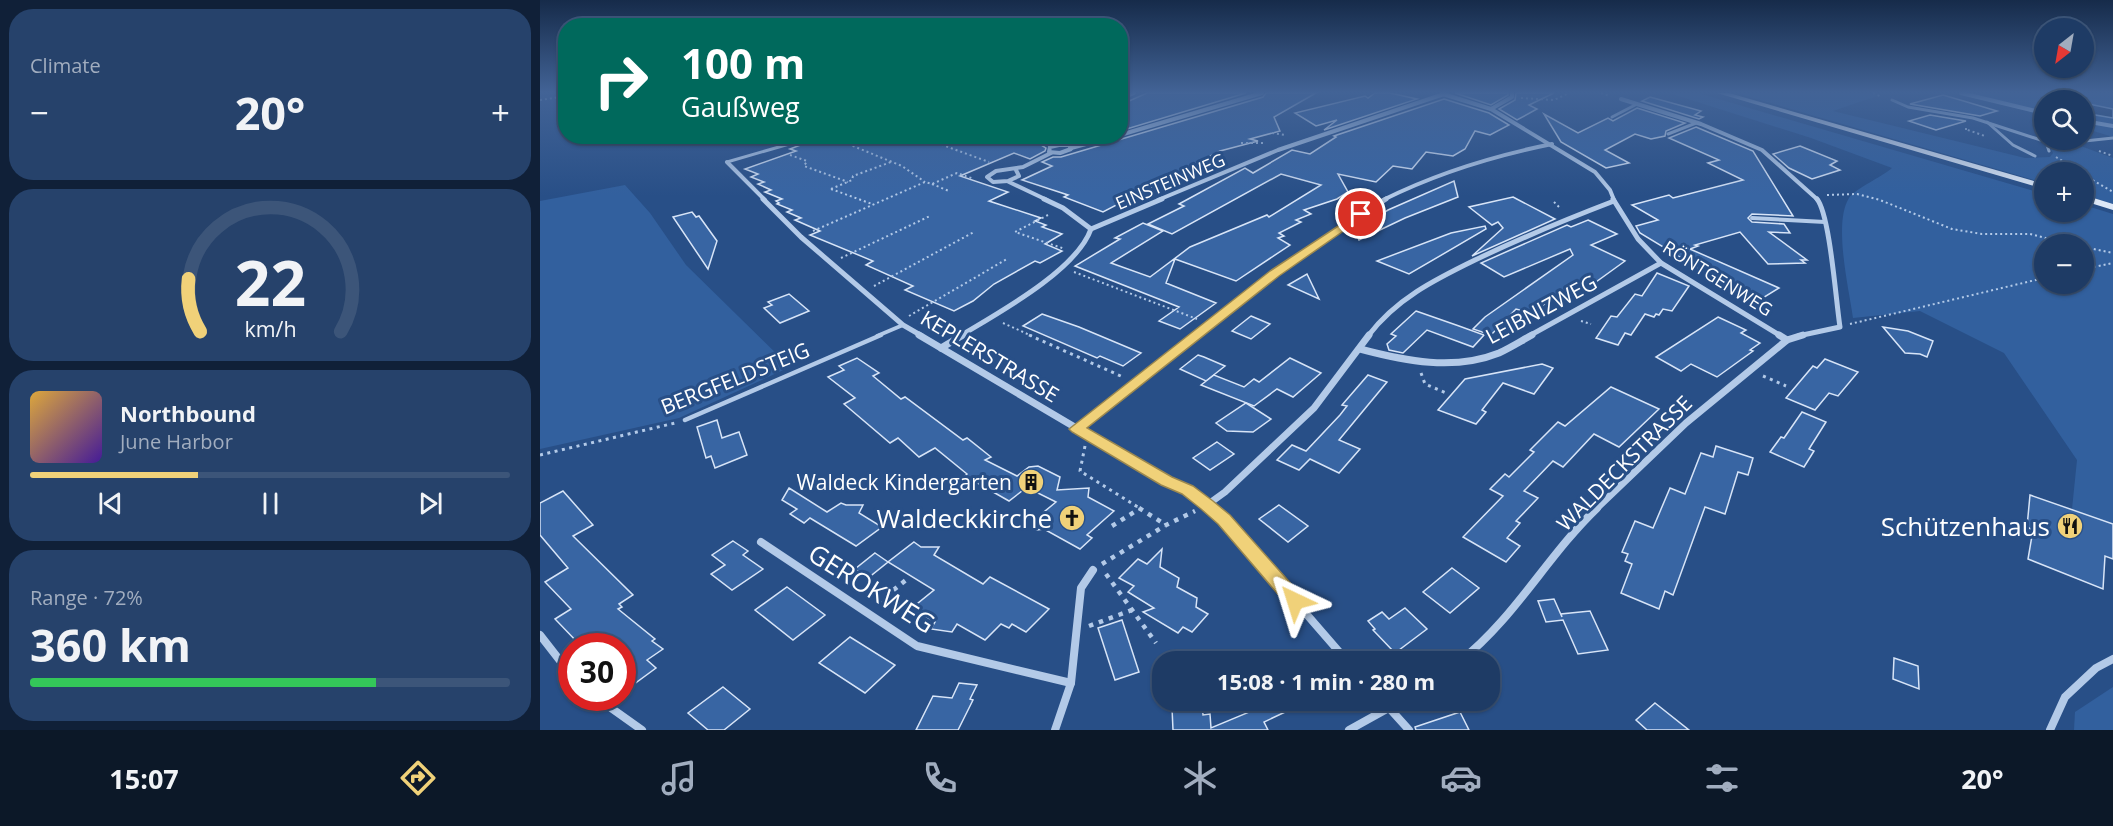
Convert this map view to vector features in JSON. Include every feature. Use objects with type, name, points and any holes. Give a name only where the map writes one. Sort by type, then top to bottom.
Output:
[{"type":"street","points":[[1128,133],[1147,127]]},
{"type":"street","name":"EINSTEINWEG","points":[[1091,229],[1278,150],[1346,127]]},
{"type":"street","name":"RÖNTGENWEG","points":[[1523,127],[1595,172],[1610,190],[1614,201],[1638,239],[1661,263],[1787,340]]},
{"type":"street","points":[[1706,127],[1762,150],[1820,203],[1825,222],[1840,327]]},
{"type":"street","points":[[1837,127],[2034,184]]},
{"type":"street","points":[[1048,144],[1052,146]]},
{"type":"street","points":[[1051,153],[1048,150],[1052,146],[1063,144],[1071,148]]},
{"type":"street","points":[[941,348],[1063,268],[1092,236],[1091,229],[1063,207],[1008,182],[993,182],[987,177],[995,171],[1016,170],[1051,153],[1064,153],[1071,148],[1086,144]]},
{"type":"street","points":[[1077,429],[1275,273],[1376,204],[1419,182],[1500,155],[1552,144]]},
{"type":"street","name":"KEPLERSTRASSE","points":[[727,162],[801,237],[901,323],[1087,435],[1166,481],[1187,490],[1207,505],[1224,519],[1338,651]]},
{"type":"street","points":[[1008,182],[1019,176],[1016,170]]},
{"type":"street","points":[[1207,505],[1225,492],[1314,408],[1379,322],[1405,298],[1527,235],[1614,201]]},
{"type":"street","points":[[2094,201],[2113,207]]},
{"type":"street","name":"LEIBNIZWEG","points":[[1360,349],[1417,363],[1470,362],[1499,352],[1661,263]]},
{"type":"street","name":"WALDECKSTRASSE","points":[[1473,651],[1515,608],[1589,516],[1686,423],[1787,340],[1840,327]]},
{"type":"street","name":"GEROKWEG","points":[[761,542],[917,646],[1071,683]]},
{"type":"street","points":[[1055,730],[1071,683],[1081,588],[1093,570]]},
{"type":"street","points":[[540,635],[558,658]]},
{"type":"street","points":[[2050,730],[2065,698],[2096,668],[2113,659]]},
{"type":"street","points":[[615,711],[642,730]]},
{"type":"street","points":[[1348,730],[1386,711]]},
{"type":"street","points":[[1392,711],[1409,730]]},
{"type":"lane","points":[[1668,134],[1686,127]]},
{"type":"lane","points":[[1991,127],[2013,145],[2035,156]]},
{"type":"lane","points":[[2003,127],[2034,138]]},
{"type":"lane","points":[[2094,140],[2113,138]]},
{"type":"lane","points":[[727,162],[791,144]]},
{"type":"lane","points":[[1752,218],[1825,222]]},
{"type":"lane","name":"BERGFELDSTEIG","points":[[685,420],[901,323]]},
{"type":"path","points":[[848,144],[892,162],[926,182],[950,191]]},
{"type":"path","points":[[940,144],[988,161]]},
{"type":"path","points":[[775,149],[807,161],[804,166],[848,182]]},
{"type":"path","points":[[2049,151],[2065,162]]},
{"type":"path","points":[[873,205],[831,189],[848,182],[854,176],[892,162]]},
{"type":"path","points":[[932,184],[957,173],[974,180]]},
{"type":"path","points":[[2094,181],[2113,192]]},
{"type":"path","points":[[801,237],[926,182]]},
{"type":"path","points":[[1814,196],[1857,194],[1880,200],[1952,229],[1982,234],[2034,235]]},
{"type":"path","points":[[1063,207],[1015,232],[1078,254]]},
{"type":"path","points":[[831,262],[930,216]]},
{"type":"path","points":[[864,291],[974,232]]},
{"type":"path","points":[[2094,249],[2113,253]]},
{"type":"path","points":[[901,323],[1007,259]]},
{"type":"path","points":[[2094,267],[2113,263]]},
{"type":"path","points":[[1063,268],[1210,324]]},
{"type":"path","points":[[1840,327],[2034,280]]},
{"type":"path","points":[[988,317],[1136,382]]},
{"type":"path","points":[[1417,363],[1425,384],[1446,393]]},
{"type":"path","points":[[1749,370],[1786,386]]},
{"type":"path","name":"BERGFELDSTEIG","points":[[540,454],[685,420]]},
{"type":"path","points":[[1087,435],[1080,471],[1166,525]]},
{"type":"path","points":[[1156,643],[1100,566],[1166,525],[1207,505]]},
{"type":"path","points":[[1112,526],[1139,508]]},
{"type":"path","points":[[866,612],[906,580]]},
{"type":"path","points":[[1077,631],[1132,610]]},
{"type":"shaded area","points":[[1776,127],[1815,127],[2034,191],[2034,222],[2094,222],[2094,208],[2113,214],[2113,524],[2072,509],[2077,460],[2004,353],[1920,311],[1853,318],[1842,239],[1844,209],[1852,194],[1892,168]]},
{"type":"shaded area","points":[[1853,127],[1899,127],[2025,158],[2050,157],[2053,153],[2051,150],[2092,150],[2113,158],[2113,204],[2094,198],[2094,162],[2034,162],[2034,180]]},
{"type":"shaded area","points":[[2094,127],[2113,127],[2113,137],[2094,131]]},
{"type":"shaded area","points":[[625,185],[650,213],[686,265],[790,367],[679,418],[540,449],[540,201]]},
{"type":"shaded area","points":[[2113,687],[2113,730],[2074,730],[2075,712]]},
{"type":"building","points":[[1162,127],[1278,127],[1280,131],[1250,139],[1258,141],[1220,151],[1103,212],[1064,197],[1068,195],[1022,180],[1052,166],[1042,162],[1053,157],[1061,157],[1105,144],[1128,144],[1128,137]]},
{"type":"building","points":[[1361,127],[1505,127],[1490,135],[1475,131],[1465,149],[1453,156],[1426,152],[1412,169],[1393,166],[1376,182],[1338,174],[1348,192],[1337,199],[1304,210],[1311,214],[1296,220],[1301,222],[1279,233],[1284,236],[1278,238],[1290,245],[1236,281],[1175,259],[1166,283],[1216,303],[1180,329],[1159,321],[1179,307],[1075,266],[1120,239],[1115,238],[1143,223],[1163,231],[1111,263],[1150,277],[1190,247],[1267,215],[1269,217],[1321,185],[1281,174],[1172,234],[1148,224],[1184,206],[1179,204],[1245,168],[1253,173],[1292,150],[1310,154],[1336,137],[1334,136]]},
{"type":"building","points":[[1552,127],[1567,127],[1578,133],[1590,127],[1675,127],[1666,131],[1665,136],[1651,139],[1635,134],[1605,150],[1629,163],[1606,168],[1561,142]]},
{"type":"building","points":[[1696,127],[1753,151],[1793,216],[1752,214],[1748,218],[1752,222],[1784,224],[1790,233],[1769,232],[1807,260],[1801,260],[1805,263],[1768,264],[1740,232],[1695,245],[1698,246],[1690,249],[1779,288],[1758,301],[1736,292],[1740,289],[1718,280],[1640,233],[1636,226],[1658,220],[1632,205],[1669,195],[1673,198],[1743,180],[1708,163],[1719,160],[1669,138]]},
{"type":"building","points":[[1927,127],[1946,127],[1936,130]]},
{"type":"building","points":[[803,144],[1040,144],[1046,148],[1045,151],[1030,159],[1014,153],[960,176],[1008,192],[989,201],[1041,218],[1035,221],[1046,225],[1042,227],[1062,234],[1045,244],[1062,251],[1040,263],[1035,261],[994,284],[973,301],[954,311],[905,290],[913,286],[866,265],[873,261],[810,235],[820,231],[795,220],[801,218],[787,212],[792,210],[777,204],[779,203],[776,201],[782,199],[765,192],[771,190],[758,184],[764,182],[751,177],[758,174],[745,169],[796,151],[790,149]]},
{"type":"building","points":[[1800,146],[1837,161],[1830,165],[1840,170],[1812,179],[1789,168],[1773,154]]},
{"type":"building","points":[[1454,181],[1458,197],[1405,218],[1359,240],[1355,231],[1388,210]]},
{"type":"building","points":[[1513,197],[1555,219],[1472,256],[1503,228],[1498,222],[1492,225],[1469,207]]},
{"type":"building","points":[[692,212],[696,217],[699,216],[717,241],[708,269],[673,217]]},
{"type":"building","points":[[1588,220],[1617,234],[1591,245],[1625,261],[1582,292],[1577,293],[1566,289],[1532,313],[1516,309],[1491,335],[1473,329],[1485,317],[1573,255],[1570,249],[1504,277],[1481,263],[1567,225],[1571,227]]},
{"type":"building","points":[[1485,226],[1486,229],[1409,274],[1377,261],[1451,233]]},
{"type":"building","points":[[1657,273],[1689,286],[1672,311],[1663,309],[1659,315],[1656,314],[1654,317],[1645,314],[1631,335],[1625,333],[1618,345],[1596,338],[1611,316],[1617,317],[1635,294],[1642,296]]},
{"type":"building","points":[[1307,274],[1319,299],[1288,285]]},
{"type":"building","points":[[789,294],[809,311],[780,323],[764,308],[772,305],[768,302]]},
{"type":"building","points":[[1416,311],[1484,335],[1473,347],[1427,330],[1403,353],[1389,350],[1387,344],[1396,336],[1391,334]]},
{"type":"building","points":[[1042,314],[1141,353],[1123,366],[1100,356],[1097,358],[1023,326]]},
{"type":"building","points":[[1251,316],[1270,324],[1251,339],[1232,331]]},
{"type":"building","points":[[1718,317],[1746,330],[1741,333],[1760,343],[1750,350],[1753,351],[1717,377],[1691,364],[1681,371],[1656,357]]},
{"type":"building","points":[[1883,327],[1908,331],[1933,341],[1927,357],[1905,353]]},
{"type":"building","points":[[1198,355],[1225,366],[1206,381],[1180,369]]},
{"type":"building","points":[[857,358],[879,373],[873,376],[901,399],[905,397],[963,440],[967,438],[991,457],[985,460],[1017,476],[1029,467],[1038,466],[1060,477],[1057,490],[1089,488],[1088,497],[1114,511],[1087,535],[1092,538],[1080,549],[1044,529],[1036,530],[1039,516],[1056,502],[1032,490],[1022,491],[1009,501],[965,476],[967,474],[935,448],[919,457],[898,438],[890,443],[844,404],[855,398],[828,377],[844,370],[839,366]]},
{"type":"building","points":[[1290,358],[1321,373],[1293,397],[1277,389],[1254,406],[1201,385],[1214,375],[1244,387],[1254,379],[1259,382]]},
{"type":"building","points":[[1825,359],[1858,372],[1838,396],[1829,393],[1815,410],[1786,398],[1813,366],[1817,368]]},
{"type":"building","points":[[1542,364],[1553,368],[1534,394],[1503,383],[1482,410],[1486,412],[1476,424],[1438,410],[1465,379]]},
{"type":"building","points":[[1368,375],[1387,382],[1339,440],[1360,449],[1339,473],[1310,459],[1299,470],[1277,460],[1292,445],[1306,451],[1340,415],[1347,406],[1342,405]]},
{"type":"building","points":[[1611,387],[1659,409],[1619,447],[1594,434],[1563,467],[1553,461],[1524,491],[1538,498],[1516,521],[1520,523],[1507,538],[1520,546],[1506,562],[1463,537],[1503,496],[1490,489],[1505,474],[1509,477],[1534,452],[1530,450],[1558,422],[1565,426]]},
{"type":"building","points":[[1246,403],[1271,419],[1253,432],[1227,431],[1216,423]]},
{"type":"building","points":[[1802,412],[1826,422],[1809,449],[1814,451],[1804,467],[1770,452],[1781,437],[1784,438]]},
{"type":"building","points":[[717,420],[722,438],[739,432],[747,455],[715,468],[711,456],[706,458],[697,427]]},
{"type":"building","points":[[1217,442],[1234,454],[1210,470],[1193,458]]},
{"type":"building","points":[[1716,446],[1753,458],[1748,475],[1738,472],[1725,514],[1705,507],[1673,595],[1665,591],[1659,609],[1621,593],[1632,564],[1625,561],[1628,554],[1622,552],[1635,521],[1653,528],[1670,488],[1685,494],[1701,453],[1713,457]]},
{"type":"building","points":[[789,488],[827,512],[841,503],[863,505],[859,513],[882,527],[856,546],[810,518],[804,523],[790,514],[797,509],[782,500]]},
{"type":"building","points":[[563,491],[593,525],[573,536],[633,595],[619,604],[622,607],[618,609],[655,639],[652,641],[663,649],[647,660],[656,668],[636,683],[636,633],[568,633],[555,619],[571,609],[545,582],[568,568],[540,535],[540,503]]},
{"type":"building","points":[[2030,495],[2113,524],[2113,559],[2105,556],[2103,589],[2028,559],[2033,530],[2027,527]]},
{"type":"building","points":[[1279,505],[1308,526],[1288,542],[1259,519]]},
{"type":"building","points":[[733,541],[748,551],[743,555],[763,569],[732,590],[711,574],[725,565],[712,555]]},
{"type":"building","points":[[914,542],[921,547],[939,547],[934,555],[983,584],[990,577],[1049,609],[1026,632],[1012,624],[1009,628],[1001,624],[985,640],[957,624],[952,632],[931,629],[935,622],[912,608],[934,590],[888,562]]},
{"type":"building","points":[[1162,549],[1160,567],[1179,578],[1177,587],[1197,598],[1196,607],[1208,614],[1192,632],[1183,627],[1178,633],[1143,612],[1154,608],[1128,592],[1134,586],[1119,578],[1138,559],[1147,564]]},
{"type":"building","points":[[875,553],[888,562],[868,578],[855,569]]},
{"type":"building","points":[[1452,568],[1479,588],[1450,613],[1423,592]]},
{"type":"building","points":[[787,587],[825,615],[793,640],[755,610]]},
{"type":"building","points":[[1554,599],[1562,617],[1561,614],[1590,611],[1608,650],[1578,654],[1563,620],[1546,622],[1538,601]]},
{"type":"building","points":[[1405,608],[1427,629],[1398,651],[1393,651],[1373,630],[1375,629],[1368,621],[1382,612],[1389,619]]},
{"type":"building","points":[[1122,620],[1139,672],[1115,680],[1098,628]]},
{"type":"building","points":[[850,637],[895,665],[865,693],[819,663]]},
{"type":"building","points":[[1894,658],[1918,666],[1919,689],[1893,679]]},
{"type":"building","points":[[959,683],[977,685],[970,699],[973,700],[958,730],[916,730],[933,696],[952,698]]},
{"type":"building","points":[[723,687],[750,709],[724,730],[708,730],[688,713]]},
{"type":"building","points":[[1655,703],[1689,730],[1647,730],[1636,720]]},
{"type":"building","points":[[1172,711],[1203,711],[1203,715],[1210,714],[1211,728],[1252,711],[1287,711],[1264,722],[1268,730],[1173,730]]},
{"type":"building","points":[[1460,712],[1469,730],[1416,730],[1415,727]]},
{"type":"place","name":"Waldeck Kindergarten","points":[[1031,482]]},
{"type":"place","name":"Waldeckkirche","points":[[1072,518]]},
{"type":"place","name":"Schützenhaus","points":[[2070,526]]},
{"type":"route","points":[[1295,601],[1224,519],[1207,505],[1187,490],[1166,481],[1077,429],[1275,273],[1361,214]]}]
